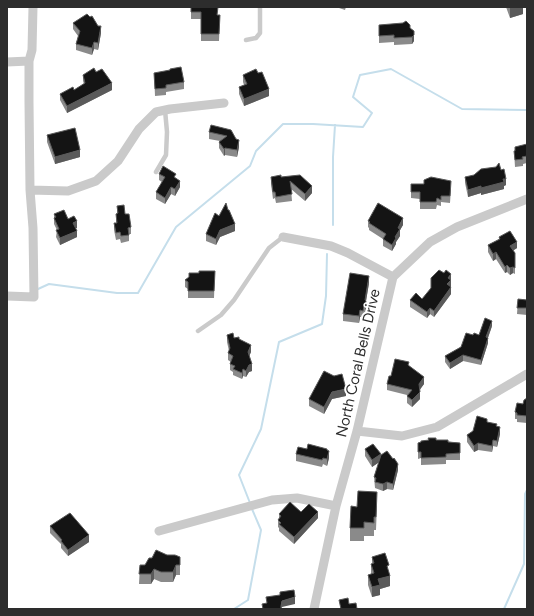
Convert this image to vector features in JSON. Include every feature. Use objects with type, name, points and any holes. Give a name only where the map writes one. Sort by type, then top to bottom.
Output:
[{"type":"street","points":[[7,296],[34,297],[34,228],[30,190],[29,62],[32,50],[33,7]]},
{"type":"street","points":[[7,62],[29,62]]},
{"type":"street","points":[[30,190],[68,191],[96,181],[118,161],[138,129],[156,112],[224,103]]},
{"type":"street","name":"North Coral Bells Drive","points":[[314,609],[336,506],[357,431],[393,277],[430,242],[457,227],[527,199]]},
{"type":"street","points":[[283,237],[330,246],[348,253],[393,277]]},
{"type":"street","points":[[357,431],[402,436],[437,426],[527,374]]},
{"type":"street","points":[[159,531],[272,500],[297,498],[336,506]]},
{"type":"lane","points":[[246,40],[256,38],[260,33],[260,7]]},
{"type":"lane","points":[[156,172],[166,155],[167,132],[165,110]]},
{"type":"lane","points":[[198,330],[221,315],[234,300],[269,248],[283,237]]},
{"type":"building","points":[[191,7],[218,7],[217,15],[220,15],[219,34],[201,34],[201,12],[191,12]]},
{"type":"building","points":[[87,14],[90,17],[92,16],[98,26],[101,26],[98,43],[94,42],[92,48],[76,44],[80,31],[73,23]]},
{"type":"building","points":[[406,21],[410,25],[410,28],[414,31],[414,35],[412,37],[394,38],[394,35],[379,36],[379,25],[403,23]]},
{"type":"building","points":[[181,67],[184,82],[166,85],[166,88],[155,89],[154,73]]},
{"type":"building","points":[[94,68],[96,72],[102,69],[112,83],[67,106],[60,94],[73,87],[74,90],[85,83],[83,75]]},
{"type":"building","points":[[256,69],[258,73],[262,72],[269,89],[244,99],[239,87],[247,84],[243,75]]},
{"type":"building","points":[[211,125],[231,130],[236,139],[239,140],[237,150],[224,149],[219,142],[227,136],[209,132]]},
{"type":"building","points":[[75,128],[80,150],[55,157],[47,135]]},
{"type":"building","points":[[527,144],[527,156],[522,157],[523,159],[515,160],[515,147]]},
{"type":"building","points":[[499,163],[501,170],[504,169],[506,179],[503,179],[504,182],[468,190],[465,177],[474,175],[481,169],[496,167]]},
{"type":"building","points":[[163,166],[176,174],[174,177],[180,181],[175,189],[171,187],[165,198],[156,192],[165,177],[159,174]]},
{"type":"building","points":[[281,175],[281,177],[300,175],[312,186],[305,194],[290,181],[292,194],[276,197],[275,192],[273,192],[271,177]]},
{"type":"building","points":[[431,177],[451,181],[450,196],[441,196],[441,200],[437,198],[436,202],[420,202],[420,192],[411,192],[411,184],[424,184],[424,180]]},
{"type":"building","points":[[226,203],[235,224],[220,230],[216,239],[206,234],[215,213],[219,216]]},
{"type":"building","points":[[378,203],[403,218],[398,228],[400,229],[392,245],[383,239],[386,234],[368,221]]},
{"type":"building","points":[[124,205],[125,214],[129,214],[131,227],[128,228],[129,235],[121,236],[120,232],[116,233],[114,223],[117,223],[117,206]]},
{"type":"building","points":[[64,210],[68,219],[74,216],[77,221],[73,223],[77,231],[60,238],[56,230],[59,229],[54,218],[56,217],[54,214]]},
{"type":"building","points":[[510,231],[517,242],[510,246],[515,253],[515,268],[510,268],[507,265],[505,267],[496,252],[493,254],[488,245],[500,239],[499,237]]},
{"type":"building","points":[[439,270],[444,273],[446,270],[451,274],[448,278],[451,280],[447,284],[451,287],[434,311],[430,308],[427,312],[410,300],[416,293],[422,299],[431,288],[431,278]]},
{"type":"building","points":[[199,271],[215,271],[214,291],[188,291],[188,282],[185,280],[189,277],[189,273],[199,273]]},
{"type":"building","points":[[350,273],[369,276],[365,307],[364,306],[363,311],[360,310],[359,316],[343,314]]},
{"type":"building","points":[[518,299],[527,300],[527,308],[517,308]]},
{"type":"building","points":[[485,318],[492,321],[486,337],[488,338],[481,360],[463,355],[450,363],[445,356],[461,347],[466,333],[473,335],[474,333],[479,335]]},
{"type":"building","points":[[233,333],[234,338],[239,337],[239,339],[251,345],[248,352],[252,364],[249,365],[246,371],[243,369],[242,373],[233,369],[235,366],[230,364],[233,356],[228,353],[230,348],[227,335]]},
{"type":"building","points":[[395,359],[409,362],[408,365],[424,377],[419,384],[420,392],[412,400],[407,396],[412,390],[387,384],[389,376],[391,376]]},
{"type":"building","points":[[324,371],[334,376],[342,374],[346,389],[332,392],[324,407],[309,399]]},
{"type":"building","points":[[527,398],[527,416],[517,415],[515,412],[517,403],[523,404],[524,400]]},
{"type":"building","points":[[477,416],[487,419],[487,422],[497,424],[496,426],[500,427],[497,441],[493,440],[492,446],[478,443],[474,446],[467,435],[473,431]]},
{"type":"building","points":[[428,438],[436,438],[436,440],[448,440],[448,442],[460,443],[460,453],[446,454],[446,457],[421,458],[421,452],[418,452],[418,443],[429,440]]},
{"type":"building","points":[[308,444],[327,449],[329,451],[327,459],[323,458],[322,460],[296,454],[298,447],[307,449]]},
{"type":"building","points":[[373,444],[381,454],[372,460],[365,449]]},
{"type":"building","points":[[387,451],[398,464],[393,484],[387,482],[383,484],[375,482],[376,478],[374,477],[381,455]]},
{"type":"building","points":[[358,491],[377,492],[376,517],[374,517],[374,523],[364,522],[364,528],[350,528],[351,506],[357,507]]},
{"type":"building","points":[[290,502],[301,512],[309,504],[318,512],[294,537],[279,524],[281,523],[278,520],[281,516],[279,514]]},
{"type":"building","points":[[70,513],[89,535],[68,550],[50,526]]},
{"type":"building","points":[[156,550],[167,555],[175,555],[180,557],[180,565],[176,565],[173,572],[161,572],[154,569],[151,574],[139,574],[140,565],[145,565],[149,558],[152,558]]},
{"type":"building","points":[[385,553],[389,565],[387,566],[390,576],[378,579],[380,585],[372,587],[368,575],[374,573],[371,564],[374,563],[372,557]]},
{"type":"building","points":[[294,590],[295,597],[282,601],[281,609],[263,609],[262,604],[267,603],[266,597],[280,595],[280,592]]},
{"type":"building","points":[[348,598],[349,604],[356,603],[357,609],[341,609],[339,600]]},
{"type":"waterway","points":[[38,289],[49,284],[117,293],[138,293],[176,227],[250,166],[256,151],[283,124],[363,127],[372,113],[353,97],[360,75],[391,69],[462,109],[527,110]]},
{"type":"waterway","points":[[333,225],[333,157],[335,125]]},
{"type":"waterway","points":[[250,503],[239,475],[261,429],[279,342],[322,324],[326,296],[327,254]]},
{"type":"waterway","points":[[504,609],[524,564],[525,494],[527,490]]},
{"type":"waterway","points":[[234,609],[248,600],[261,530],[252,509]]}]
